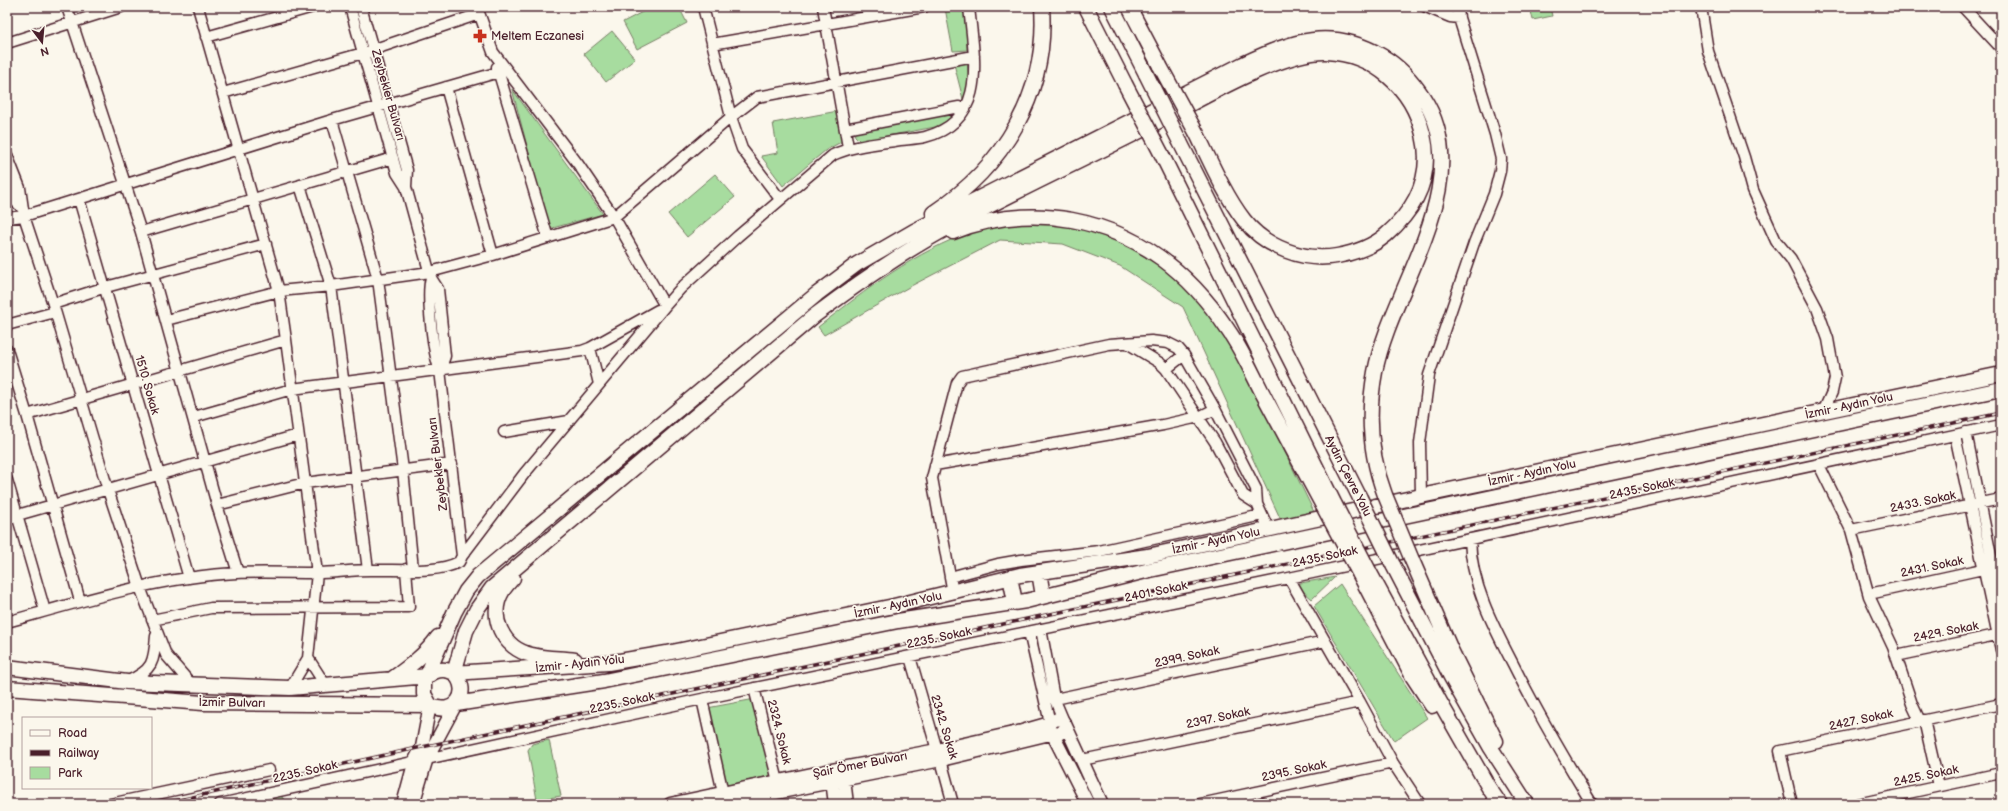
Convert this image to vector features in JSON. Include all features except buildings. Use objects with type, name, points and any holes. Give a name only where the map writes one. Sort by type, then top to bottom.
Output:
[{"type":"highway","points":[[389,680],[414,664],[428,651],[454,613],[466,591],[478,576],[810,299],[857,264],[956,198],[988,167],[1028,104],[1040,61],[1043,22],[1042,7]]},
{"type":"highway","name":"Aydın Çevre Yolu","points":[[1086,7],[1161,153],[1329,506],[1364,572],[1412,652],[1489,788],[1500,804]]},
{"type":"highway","name":"Aydın Çevre Yolu","points":[[1112,7],[1451,677],[1491,748],[1527,804]]},
{"type":"highway","points":[[456,704],[462,691],[462,685],[454,674],[466,631],[477,609],[492,588],[814,316],[869,275],[908,250],[950,226],[1238,81],[1300,55],[1326,52],[1355,57],[1377,67],[1393,79],[1414,108],[1421,124],[1425,141],[1426,163],[1423,180],[1411,208],[1402,221],[1380,240],[1355,253],[1325,258],[1296,255],[1269,242],[1245,222],[1208,158],[1197,134],[1160,66],[1129,7]]},
{"type":"highway","points":[[857,264],[914,231],[1275,49],[1306,39],[1340,40],[1368,48],[1393,62],[1412,81],[1427,103],[1436,125],[1441,156],[1440,187],[1429,226],[1384,339],[1375,372],[1371,407],[1371,437],[1376,472],[1451,650],[1527,804]]},
{"type":"highway","points":[[908,250],[991,220],[1025,217],[1062,219],[1095,225],[1134,240],[1165,260],[1190,281],[1225,326],[1329,506]]},
{"type":"highway","name":"İzmir - Aydın Yolu","points":[[428,676],[432,672],[444,670],[454,674],[608,663],[667,654],[953,593],[1010,577],[1148,556],[1421,496],[2001,374]]},
{"type":"highway","name":"İzmir - Aydın Yolu","points":[[456,704],[604,680],[898,621],[1015,602],[1150,570],[2001,389]]},
{"type":"highway","points":[[530,556],[502,591],[498,602],[497,618],[500,630],[506,641],[518,650],[532,656],[608,663]]},
{"type":"highway","points":[[1040,572],[1043,596]]},
{"type":"highway","points":[[1010,577],[1015,602]]},
{"type":"highway","points":[[430,705],[426,700],[423,688],[454,613]]},
{"type":"highway","name":"İzmir Bulvarı","points":[[7,667],[127,682],[290,688],[428,676]]},
{"type":"highway","name":"İzmir Bulvarı","points":[[7,688],[203,703],[430,705],[440,709],[451,707],[456,704]]},
{"type":"main road","points":[[403,804],[421,759],[456,704]]},
{"type":"main road","points":[[414,804],[430,705]]},
{"type":"main road","points":[[1065,724],[1102,804]]},
{"type":"main road","name":"Şair Ömer Bulvarı","points":[[723,798],[778,782],[837,775],[939,755],[1052,728],[1061,733],[1065,729],[1065,724]]},
{"type":"main road","points":[[1052,728],[1088,804]]},
{"type":"main road","points":[[835,804],[837,775]]},
{"type":"main road","points":[[837,775],[847,804]]},
{"type":"main road","name":"Şair Ömer Bulvarı","points":[[670,804],[723,798],[758,800],[837,775]]},
{"type":"street","points":[[67,7],[141,232],[181,370],[217,505],[238,573]]},
{"type":"street","points":[[7,43],[122,7]]},
{"type":"street","points":[[198,7],[279,291],[286,340],[317,573],[308,658],[290,688]]},
{"type":"street","points":[[206,36],[313,7]]},
{"type":"street","name":"Zeybekler Bulvarı","points":[[350,7],[363,53],[407,170],[406,187]]},
{"type":"street","name":"Zeybekler Bulvarı","points":[[361,7],[373,50],[392,158],[397,173],[406,187],[430,275],[430,306],[436,358],[440,370],[462,556]]},
{"type":"street","points":[[703,7],[742,150],[780,199]]},
{"type":"street","points":[[823,7],[848,147]]},
{"type":"street","points":[[712,44],[924,7]]},
{"type":"street","points":[[7,621],[80,601],[140,587],[189,578],[238,573],[317,573],[450,567],[459,562],[524,474],[680,288],[780,199],[833,155],[848,147],[925,137],[948,128],[960,118],[973,92],[974,56],[969,7]]},
{"type":"street","points":[[1426,7],[1450,17],[1459,18]]},
{"type":"street","points":[[1421,496],[1420,443],[1429,375],[1474,243],[1494,194],[1500,171],[1501,159],[1495,134],[1459,18],[1458,7]]},
{"type":"street","points":[[1701,7],[1708,51],[1744,157],[1753,190],[1776,241],[1791,259],[1817,308],[1828,339],[1835,378],[1832,392],[1823,412]]},
{"type":"street","points":[[1963,7],[2001,48]]},
{"type":"street","points":[[223,92],[373,50],[478,11],[493,52],[548,238]]},
{"type":"street","points":[[493,52],[578,164],[614,217],[665,306]]},
{"type":"street","points":[[166,320],[279,291],[430,275],[614,217],[757,97],[974,56]]},
{"type":"street","points":[[7,218],[23,212],[79,199],[332,120],[499,72]]},
{"type":"street","points":[[446,87],[493,255]]},
{"type":"street","points":[[845,128],[958,107],[963,112]]},
{"type":"street","points":[[152,620],[210,608],[409,607],[410,569],[403,470],[378,280],[332,120]]},
{"type":"street","points":[[7,155],[20,188],[23,212],[54,308],[80,400],[156,634],[166,655],[191,684]]},
{"type":"street","points":[[141,232],[392,158]]},
{"type":"street","points":[[7,180],[15,201],[23,212]]},
{"type":"street","points":[[300,185],[331,286],[354,476],[368,570]]},
{"type":"street","name":"1510. Sokak","points":[[79,199],[106,287],[189,578]]},
{"type":"street","points":[[7,325],[106,287],[266,244]]},
{"type":"street","points":[[194,417],[292,389],[540,357],[590,348],[665,306]]},
{"type":"street","points":[[27,415],[286,340]]},
{"type":"street","points":[[953,593],[932,478],[952,396],[957,383],[962,376],[1109,344],[1151,341],[1168,343],[1178,348],[1184,355],[1215,409],[1256,489],[1257,504],[1269,530]]},
{"type":"street","points":[[1127,343],[1160,363],[1166,369],[1215,442],[1243,495],[1257,504]]},
{"type":"street","points":[[590,348],[599,384]]},
{"type":"street","points":[[7,350],[80,601]]},
{"type":"street","points":[[1166,369],[1184,355]]},
{"type":"street","points":[[935,465],[1163,425],[1199,417],[1215,409]]},
{"type":"street","points":[[504,432],[569,421]]},
{"type":"street","name":"2435. Sokak","points":[[1289,578],[2001,425]]},
{"type":"street","points":[[1966,432],[1975,504]]},
{"type":"street","points":[[7,518],[298,434]]},
{"type":"street","points":[[1955,435],[1993,567],[2001,605]]},
{"type":"street","points":[[217,505],[305,483],[452,464]]},
{"type":"street","points":[[1819,465],[1851,530],[1869,594],[1896,656],[1912,704],[1922,720],[1939,786]]},
{"type":"street","points":[[7,480],[44,611]]},
{"type":"street","name":"2433. Sokak","points":[[1851,530],[2001,499]]},
{"type":"street","points":[[950,577],[1021,560],[1099,551],[1262,516]]},
{"type":"street","points":[[1470,539],[1471,560],[1489,617],[1539,716],[1592,804]]},
{"type":"street","points":[[1993,567],[2001,650]]},
{"type":"street","name":"2431. Sokak","points":[[1869,594],[1993,567]]},
{"type":"street","points":[[1289,578],[1393,763],[1420,804]]},
{"type":"street","name":"2401. Sokak","points":[[1029,632],[1289,578]]},
{"type":"street","points":[[1041,629],[1055,699],[1065,724]]},
{"type":"street","points":[[1029,632],[1052,728]]},
{"type":"street","name":"2235. Sokak","points":[[220,804],[702,699],[1029,632]]},
{"type":"street","points":[[127,682],[144,674],[150,666],[155,653],[156,634]]},
{"type":"street","name":"2429. Sokak","points":[[1896,656],[1999,635]]},
{"type":"street","name":"2399. Sokak","points":[[1055,699],[1325,641]]},
{"type":"street","name":"2342. Sokak","points":[[910,657],[953,804]]},
{"type":"street","points":[[308,658],[326,686]]},
{"type":"street","name":"2324. Sokak","points":[[754,688],[778,782]]},
{"type":"street","points":[[702,699],[723,798]]},
{"type":"street","name":"2397. Sokak","points":[[1082,760],[1360,702]]},
{"type":"street","name":"2427. Sokak","points":[[1792,804],[1780,751],[2001,704]]},
{"type":"street","name":"2395. Sokak","points":[[1200,804],[1393,763]]},
{"type":"street","points":[[110,804],[269,770]]},
{"type":"street","name":"2425. Sokak","points":[[1857,804],[2001,773]]},
{"type":"green space","points":[[652,7],[679,7],[687,23],[637,49],[623,22]]},
{"type":"green space","points":[[962,7],[966,9],[967,50],[953,51],[945,8]]},
{"type":"green space","points":[[1530,7],[1550,7],[1552,16],[1533,20]]},
{"type":"green space","points":[[612,31],[635,59],[606,82],[584,54]]},
{"type":"green space","points":[[967,62],[969,80],[964,103],[954,64]]},
{"type":"green space","points":[[512,89],[603,214],[549,229]]},
{"type":"green space","points":[[955,110],[951,119],[935,127],[860,141],[855,136],[853,128]]},
{"type":"green space","points":[[838,111],[843,141],[826,150],[783,186],[761,156],[778,153],[773,123]]},
{"type":"green space","points":[[715,174],[735,197],[687,237],[668,214]]},
{"type":"green space","points":[[1038,222],[1077,226],[1128,246],[1177,277],[1200,301],[1224,335],[1257,395],[1315,514],[1280,518],[1183,307],[1120,266],[1063,244],[1000,240],[909,287],[824,335],[818,327],[854,299],[911,260],[931,249],[952,239],[989,227]]},
{"type":"green space","points":[[1335,577],[1312,599],[1295,584]]},
{"type":"green space","points":[[1340,584],[1427,718],[1394,741],[1314,606]]},
{"type":"green space","points":[[755,699],[773,775],[724,786],[707,708]]},
{"type":"green space","points":[[549,740],[561,796],[537,800],[528,750],[532,744]]},
{"type":"green space","points":[[280,796],[283,798],[284,804],[250,804],[253,801]]},
{"type":"railway","points":[[161,804],[422,747],[2001,413]]},
{"type":"place","name":"Meltem Eczanesi","points":[[480,36]]}]
